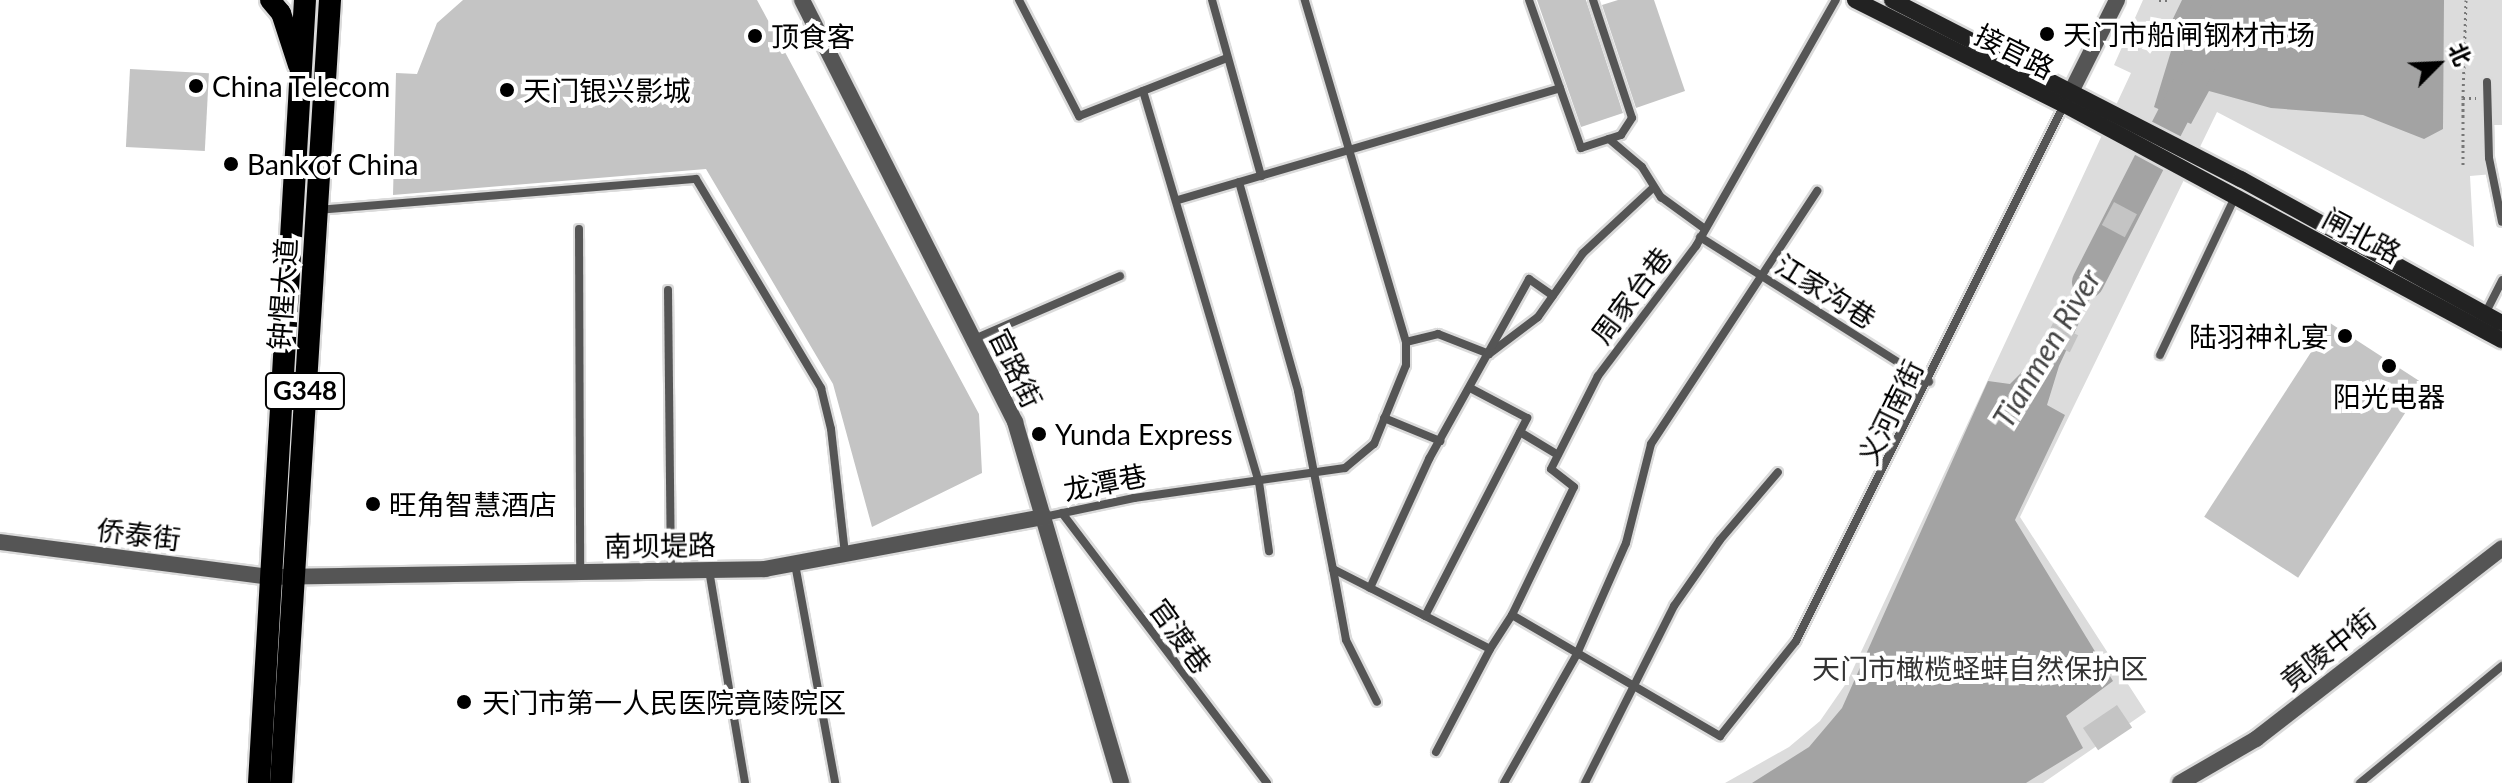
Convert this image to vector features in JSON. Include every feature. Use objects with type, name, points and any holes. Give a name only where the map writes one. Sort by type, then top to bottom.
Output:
[{"type":"highway","name":"钟惺大道","points":[[281,783],[282,577],[294,210],[305,0]]},
{"type":"highway","name":"钟惺大道","points":[[259,783],[282,577],[335,5]]},
{"type":"highway","points":[[246,783],[282,577]]},
{"type":"highway","points":[[282,577],[294,783]]},
{"type":"main road","points":[[270,0],[281,13],[302,78]]},
{"type":"main road","name":"接官路","points":[[1855,0],[2068,98]]},
{"type":"main road","name":"接官路","points":[[1892,0],[2068,98]]},
{"type":"main road","points":[[2068,98],[2201,167]]},
{"type":"main road","name":"闸北路","points":[[2201,167],[2236,196],[2502,340]]},
{"type":"main road","name":"闸北路","points":[[2201,167],[2502,323]]},
{"type":"street","name":"官路街","points":[[802,0],[1015,422],[1121,783]]},
{"type":"street","points":[[2068,98],[2112,2]]},
{"type":"street","name":"南坝堤路","points":[[282,577],[671,571],[795,564],[1044,517]]},
{"type":"street","name":"侨泰街","points":[[0,542],[282,577]]},
{"type":"street","name":"竟陵中街","points":[[2180,783],[2256,739],[2502,549]]},
{"type":"lane","points":[[1019,0],[1079,116],[1227,58]]},
{"type":"lane","points":[[1212,0],[1261,176]]},
{"type":"lane","points":[[1305,0],[1406,342],[1438,334],[1489,354]]},
{"type":"lane","points":[[1529,0],[1581,148],[1621,135],[1632,118],[1593,0]]},
{"type":"lane","name":"周家台巷","points":[[1558,455],[1598,376],[1703,233],[1836,0]]},
{"type":"lane","points":[[2487,82],[2489,158],[2502,222]]},
{"type":"lane","points":[[1178,200],[1560,88]]},
{"type":"lane","points":[[1143,91],[1178,200],[1259,482],[1269,551]]},
{"type":"lane","name":"义河南街","points":[[1636,689],[1720,736],[1796,641],[1929,382],[2068,98]]},
{"type":"lane","name":"江家沟巷","points":[[1609,139],[1642,167],[1653,188],[1703,233],[1762,277],[1929,382]]},
{"type":"lane","points":[[317,210],[696,179],[821,388],[831,429],[845,557]]},
{"type":"lane","points":[[1239,182],[1318,474],[1346,640],[1377,702]]},
{"type":"lane","points":[[1489,354],[1528,326],[1583,253],[1653,188]]},
{"type":"lane","points":[[1504,783],[1577,654],[1626,543],[1651,444],[1817,191]]},
{"type":"lane","points":[[2160,355],[2236,196]]},
{"type":"lane","points":[[579,229],[580,572]]},
{"type":"lane","points":[[974,339],[1120,276]]},
{"type":"lane","points":[[1370,588],[1440,441],[1529,279],[1553,296]]},
{"type":"lane","points":[[2485,314],[2502,280]]},
{"type":"lane","points":[[668,290],[671,571]]},
{"type":"lane","name":"龙潭巷","points":[[1044,517],[1134,498],[1318,474],[1363,457],[1384,418],[1406,365],[1406,342]]},
{"type":"lane","points":[[1425,616],[1527,418],[1470,388]]},
{"type":"lane","points":[[1384,418],[1440,441]]},
{"type":"lane","points":[[1436,752],[1490,649],[1512,615],[1574,487],[1551,469],[1558,455],[1520,432]]},
{"type":"lane","points":[[1585,783],[1636,689],[1674,606],[1720,540],[1778,472]]},
{"type":"lane","name":"官渡巷","points":[[1062,513],[1267,783]]},
{"type":"lane","points":[[795,564],[835,783]]},
{"type":"lane","points":[[1333,569],[1490,649]]},
{"type":"lane","points":[[709,570],[745,783]]},
{"type":"lane","points":[[1512,615],[1636,689]]},
{"type":"lane","points":[[2360,783],[2502,666]]},
{"type":"path","points":[[2159,0],[2169,0]]},
{"type":"path","points":[[2463,165],[2466,0]]},
{"type":"path","points":[[2463,98],[2487,99]]},
{"type":"green space","name":"天门市橄榄蛏蚌自然保护区","points":[[2143,0],[2502,0],[2502,125],[2491,125],[2493,174],[2470,176],[2474,247],[2217,112],[2020,517],[2146,712],[2043,783],[1725,783],[1789,747],[1820,721],[1847,682],[2131,73],[2114,65]]},
{"type":"water","points":[[2182,0],[2444,0],[2443,129],[2424,139],[2363,115],[2271,108],[2209,91],[2191,124],[2154,107],[2175,38],[2167,31]]},
{"type":"water","points":[[2100,240],[2114,247],[2059,366],[2047,405],[2065,415],[2015,520],[2113,681],[2066,716],[2083,748],[2026,783],[1752,783],[1809,747],[1842,708],[1988,381],[2010,384],[2039,355]]},
{"type":"building","points":[[463,0],[757,0],[979,414],[982,473],[872,527],[833,384],[706,169],[393,195],[396,73],[417,74],[437,23]]},
{"type":"building","points":[[1537,0],[1586,0],[1623,113],[1581,127]]},
{"type":"building","points":[[1618,0],[1654,0],[1685,91],[1636,108],[1602,5]]},
{"type":"building","points":[[130,69],[209,73],[205,151],[126,147]]},
{"type":"building","points":[[2114,202],[2137,214],[2125,237],[2102,225]]},
{"type":"building","points":[[2053,323],[2078,335],[2070,352],[2045,340]]},
{"type":"building","points":[[2330,323],[2424,384],[2298,578],[2204,517]]},
{"type":"building","points":[[2117,705],[2132,727],[2098,750],[2083,728]]},
{"type":"waterway","name":"Tianmen River","points":[[2088,282],[2232,0]]},
{"type":"place","name":"天门市船闸钢材市场","points":[[2047,34]]},
{"type":"place","name":"顶食客","points":[[755,36]]},
{"type":"place","name":"China Telecom","points":[[196,86]]},
{"type":"place","name":"天门银兴影城","points":[[507,90]]},
{"type":"place","name":"Bank of China","points":[[231,164]]},
{"type":"place","name":"陆羽神礼宴","points":[[2345,336]]},
{"type":"place","name":"阳光电器","points":[[2389,366]]},
{"type":"place","name":"Yunda Express","points":[[1039,434]]},
{"type":"place","name":"旺角智慧酒店","points":[[373,504]]},
{"type":"place","name":"天门市第一人民医院竟陵院区","points":[[464,702]]}]
